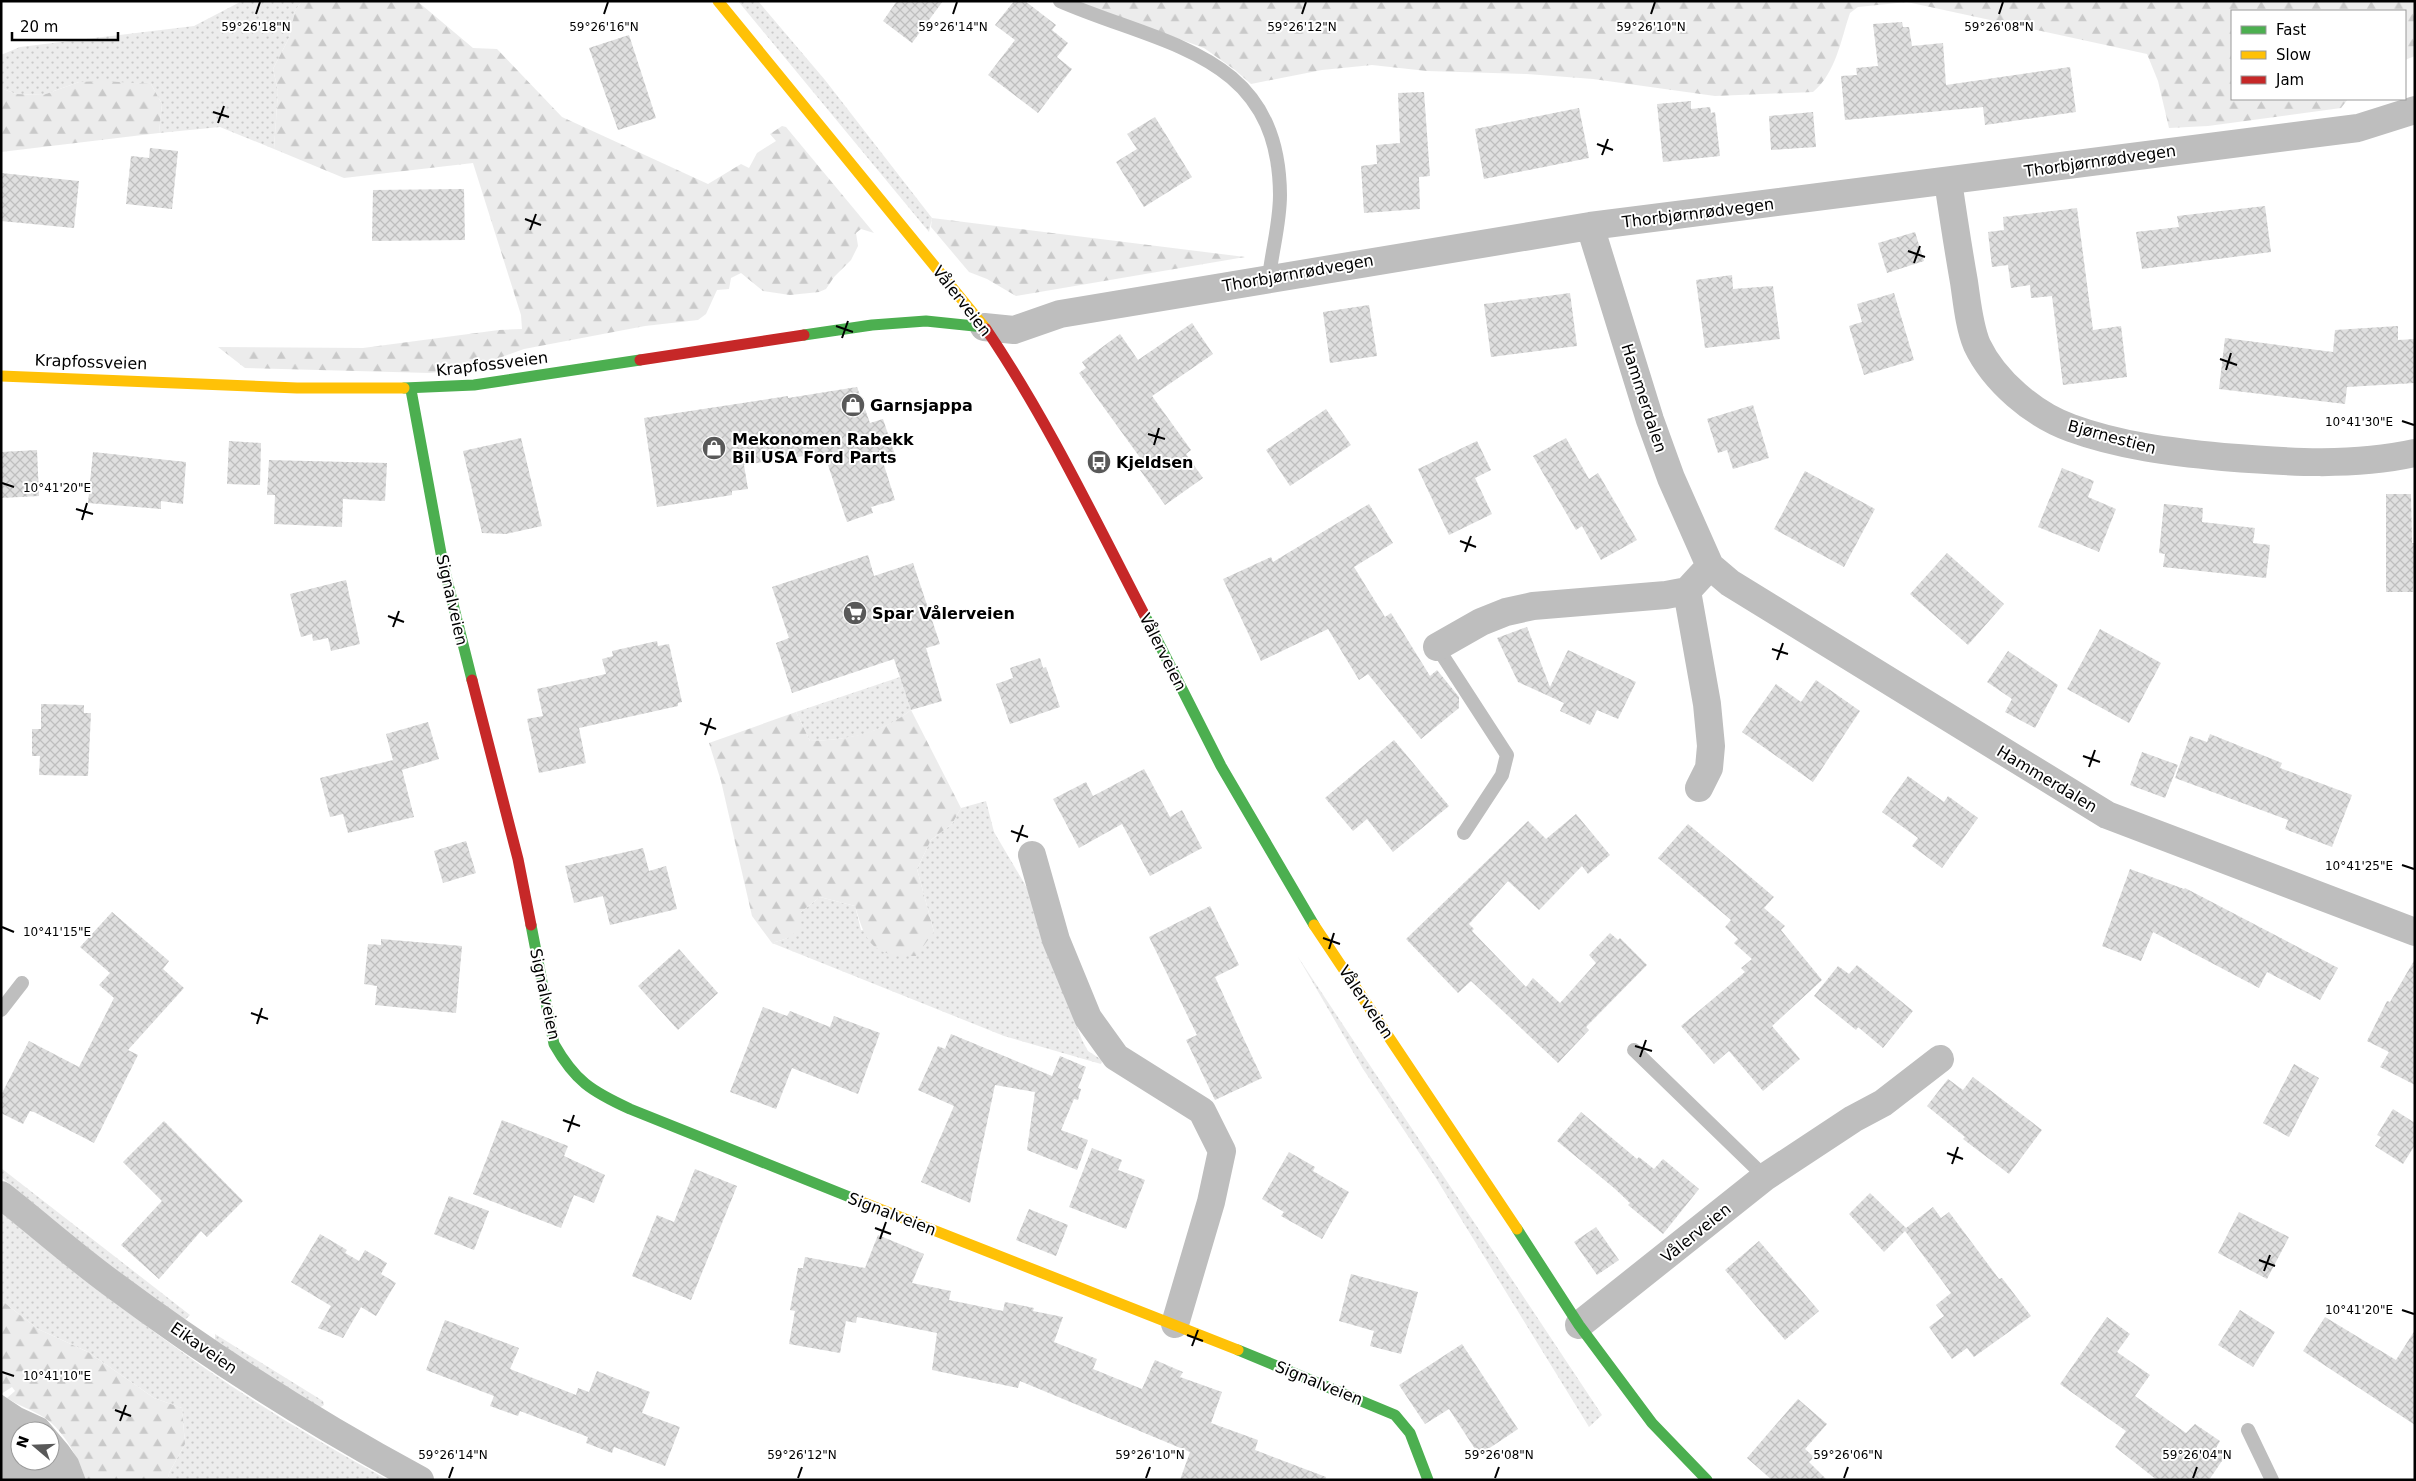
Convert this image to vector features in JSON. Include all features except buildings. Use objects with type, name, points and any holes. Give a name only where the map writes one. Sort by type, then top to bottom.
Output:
[{"type":"street","name":"Vålerveien","points":[[718,1],[984,327],[1014,371],[1088,505],[1221,766],[1304,910],[1510,1218],[1579,1326],[1652,1423],[1707,1480]]},
{"type":"street","name":"Thorbjørnrødvegen","points":[[984,327],[1014,330],[1060,314],[1590,226],[2358,128],[2415,110]]},
{"type":"street","name":"Bjørnestien","points":[[1948,181],[1968,306],[1977,344],[1994,370],[2016,393],[2042,414],[2071,428],[2120,442],[2167,452],[2314,463],[2396,457],[2415,453]]},
{"type":"street","name":"Hammerdalen","points":[[1590,226],[1650,420],[1671,478],[1710,566],[1739,588],[2107,815],[2415,932]]},
{"type":"street","name":"Krapfossveien","points":[[1,376],[67,376],[411,390],[474,385],[872,325],[926,321],[984,327]]},
{"type":"street","name":"Signalveien","points":[[411,390],[443,564],[518,859],[554,1044],[564,1064],[583,1081],[609,1098],[673,1128],[1175,1324],[1395,1415],[1410,1433],[1428,1480]]},
{"type":"street","points":[[1437,647],[1481,622],[1506,612],[1533,606],[1666,595],[1687,591],[1710,566]]},
{"type":"street","points":[[1687,591],[1707,704],[1711,746],[1709,768],[1699,788]]},
{"type":"street","points":[[1032,855],[1056,940],[1088,1018],[1116,1057],[1202,1111],[1222,1151],[1211,1202],[1175,1324]]},
{"type":"street","name":"Vålerveien","points":[[1579,1326],[1765,1177],[1853,1119],[1883,1103],[1940,1059]]},
{"type":"street","name":"Eikaveien","points":[[1,1195],[110,1282],[203,1348],[275,1396],[420,1480]]},
{"type":"lane","points":[[1060,1],[1201,56],[1232,76],[1249,94],[1269,131],[1278,161],[1280,195],[1269,278]]},
{"type":"lane","points":[[1437,647],[1507,755],[1502,774],[1464,833]]},
{"type":"lane","points":[[1,1010],[22,983]]},
{"type":"lane","points":[[1634,1050],[1765,1177]]},
{"type":"lane","points":[[2248,1430],[2272,1480]]},
{"type":"green space","points":[[242,1],[302,1],[295,11],[289,38],[273,69],[278,91],[274,149],[220,127],[159,133],[162,104],[151,84],[79,82],[43,95],[16,94],[1,88],[1,55],[20,47],[194,26]]},
{"type":"green space","points":[[302,1],[417,1],[473,48],[497,49],[562,117],[708,184],[741,164],[749,168],[757,153],[776,141],[770,134],[782,126],[786,127],[874,233],[861,229],[856,233],[858,246],[851,260],[834,277],[826,289],[819,292],[790,295],[763,291],[741,273],[731,278],[729,289],[717,290],[706,314],[698,320],[645,326],[524,349],[488,362],[482,367],[430,373],[245,368],[218,347],[363,348],[499,330],[522,329],[521,315],[473,163],[344,178],[274,149],[278,91],[273,69],[289,38],[295,11]]},
{"type":"green space","points":[[738,1],[758,1],[825,80],[932,218],[929,232]]},
{"type":"green space","points":[[1075,1],[2415,1],[2415,56],[2406,60],[2406,10],[2231,10],[2231,100],[2347,100],[2341,108],[2208,126],[2169,128],[2158,81],[2147,54],[1907,2],[1858,7],[1850,13],[1832,66],[1821,84],[1813,92],[1715,96],[1593,79],[1527,74],[1427,71],[1372,65],[1322,70],[1251,84],[1204,48]]},
{"type":"green space","points":[[103,81],[151,84],[162,104],[159,133],[1,152],[1,88],[16,94],[43,95],[79,82]]},
{"type":"green space","points":[[932,218],[1245,257],[1016,296],[987,279],[969,272],[931,227]]},
{"type":"green space","points":[[900,677],[911,710],[900,718],[888,725],[864,734],[838,739],[810,741],[796,712]]},
{"type":"green space","points":[[911,710],[961,808],[952,824],[931,840],[917,869],[934,932],[916,956],[890,954],[881,951],[868,939],[855,906],[820,897],[801,912],[799,929],[788,938],[772,943],[752,916],[721,781],[709,743],[796,712],[810,741],[851,737],[876,730]]},
{"type":"green space","points":[[986,801],[994,832],[1037,905],[1065,996],[1082,1040],[1088,1051],[1102,1060],[1101,1064],[1004,1036],[772,943],[788,938],[801,912],[820,897],[855,906],[861,930],[934,932],[917,869],[931,840],[952,824],[961,808]]},
{"type":"green space","points":[[1298,957],[1602,1415],[1589,1427],[1434,1175],[1363,1069]]},
{"type":"green space","points":[[1,1168],[190,1315],[181,1324],[1,1177]]},
{"type":"green space","points":[[1,1213],[140,1321],[215,1375],[300,1430],[388,1480],[168,1480],[169,1473],[185,1444],[182,1408],[154,1398],[88,1352],[38,1329],[1,1300]]},
{"type":"green space","points":[[1,1300],[38,1329],[88,1352],[154,1398],[182,1408],[185,1444],[169,1473],[168,1480],[86,1480],[70,1446],[60,1431],[60,1421],[48,1421],[7,1398],[15,1391],[12,1387],[1,1394]]},
{"type":"green space","points":[[215,1334],[323,1401],[324,1405],[317,1409],[215,1345]]},
{"type":"shaded area","points":[[1,1394],[22,1408],[48,1421],[10,1421],[10,1471],[60,1471],[60,1436],[78,1459],[86,1480],[1,1480]]},
{"type":"traffic: fast","points":[[804,335],[872,325],[926,321],[984,327]]},
{"type":"traffic: fast","points":[[404,388],[474,385],[640,360]]},
{"type":"traffic: fast","points":[[411,390],[443,564],[472,680]]},
{"type":"traffic: fast","points":[[1144,614],[1221,766],[1314,925]]},
{"type":"traffic: fast","points":[[531,925],[554,1044],[569,1067],[585,1084],[630,1109],[857,1200]]},
{"type":"traffic: fast","points":[[1517,1229],[1579,1325],[1652,1423],[1707,1480]]},
{"type":"traffic: fast","points":[[1238,1350],[1395,1415],[1410,1433],[1428,1480]]},
{"type":"traffic: slow","points":[[718,1],[986,329]]},
{"type":"traffic: slow","points":[[1,376],[297,388],[404,388]]},
{"type":"traffic: slow","points":[[1314,925],[1517,1229]]},
{"type":"traffic: slow","points":[[857,1200],[1238,1350]]},
{"type":"traffic: jam","points":[[986,329],[1050,433],[1144,614]]},
{"type":"traffic: jam","points":[[640,360],[804,335]]},
{"type":"traffic: jam","points":[[472,680],[518,859],[531,925]]},
{"type":"place","name":"Garnsjappa","points":[[853,405]]},
{"type":"place","name":"Mekonomen Rabekk Bil USA Ford Parts","points":[[714,448]]},
{"type":"place","name":"Kjeldsen","points":[[1099,462]]},
{"type":"place","name":"Spar Vålerveien","points":[[855,613]]}]
